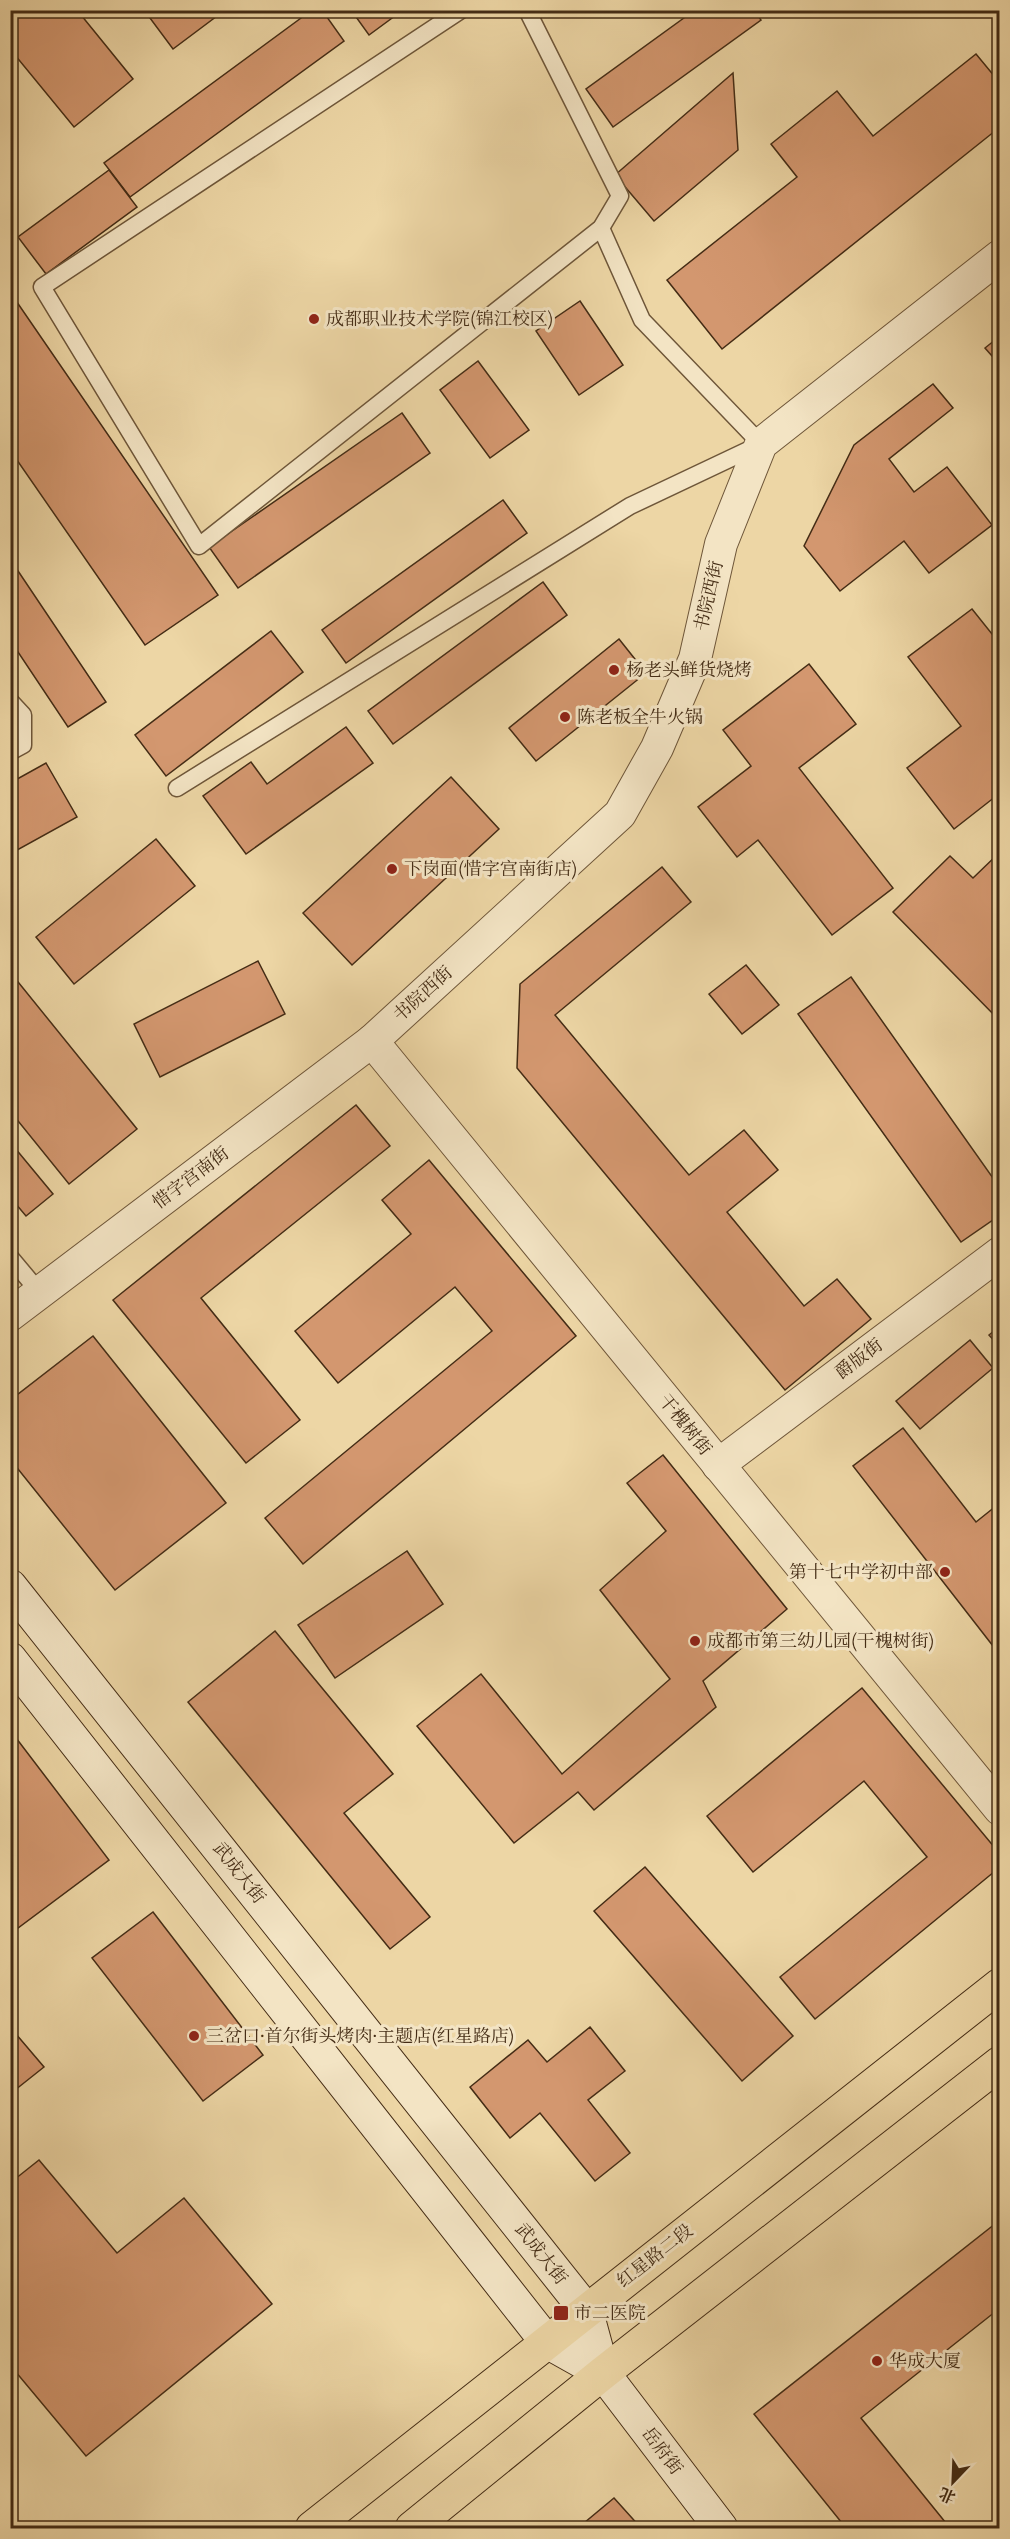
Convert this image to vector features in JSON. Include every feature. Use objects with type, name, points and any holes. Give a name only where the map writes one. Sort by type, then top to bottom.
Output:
[{"type":"main road","name":"武成大街","points":[[10,1586],[586,2310],[603,2373]]},
{"type":"main road","points":[[10,1659],[546,2341],[603,2373]]},
{"type":"main road","name":"红星路二段","points":[[312,2529],[546,2341],[999,1985]]},
{"type":"main road","points":[[412,2529],[603,2373],[999,2063]]},
{"type":"main road","name":"岳府街","points":[[603,2373],[721,2529]]},
{"type":"street","name":"书院西街","points":[[372,1041],[620,814],[657,748],[694,659],[721,544],[761,444],[999,256]]},
{"type":"street","name":"惜字宫南街","points":[[10,1316],[372,1041]]},
{"type":"street","name":"干槐树街","points":[[372,1041],[999,1809]]},
{"type":"street","name":"爵版街","points":[[718,1466],[999,1252]]},
{"type":"lane","points":[[460,10],[42,287],[199,546],[602,228],[620,196],[527,10]]},
{"type":"lane","points":[[177,788],[630,506],[761,444],[642,320],[602,228]]},
{"type":"lane","points":[[10,701],[23,715],[23,745],[10,752]]},
{"type":"lane","points":[[10,1257],[40,1293]]},
{"type":"building","points":[[10,10],[77,10],[133,79],[74,127],[10,49]]},
{"type":"building","points":[[144,10],[225,10],[173,49]]},
{"type":"building","points":[[312,10],[322,10],[344,41],[130,197],[104,163]]},
{"type":"building","points":[[351,10],[403,10],[369,35]]},
{"type":"building","points":[[695,10],[754,10],[761,20],[613,127],[586,89]]},
{"type":"building","points":[[976,54],[1000,83],[1000,127],[722,349],[667,280],[797,177],[771,144],[837,91],[873,136]]},
{"type":"building","points":[[733,73],[738,150],[654,221],[615,175]]},
{"type":"building","points":[[109,170],[137,207],[46,274],[18,237]]},
{"type":"building","points":[[10,292],[218,595],[145,645],[10,450]]},
{"type":"building","points":[[580,301],[623,365],[579,395],[536,331]]},
{"type":"building","points":[[1000,336],[1000,365],[985,348]]},
{"type":"building","points":[[478,361],[529,430],[490,458],[440,390]]},
{"type":"building","points":[[933,384],[953,408],[889,459],[914,492],[947,467],[992,525],[929,573],[904,541],[840,591],[804,546],[854,445]]},
{"type":"building","points":[[402,413],[430,453],[238,588],[209,547]]},
{"type":"building","points":[[503,500],[527,533],[346,663],[322,630]]},
{"type":"building","points":[[10,559],[106,702],[68,727],[10,640]]},
{"type":"building","points":[[543,582],[567,615],[393,744],[368,711]]},
{"type":"building","points":[[972,609],[1000,644],[1000,793],[954,829],[907,768],[961,726],[908,657]]},
{"type":"building","points":[[271,631],[303,672],[166,776],[135,735]]},
{"type":"building","points":[[619,639],[646,673],[536,761],[509,728]]},
{"type":"building","points":[[809,664],[856,724],[799,768],[893,888],[832,935],[758,840],[737,857],[698,807],[751,766],[723,730]]},
{"type":"building","points":[[346,727],[373,763],[246,854],[203,796],[251,762],[267,784]]},
{"type":"building","points":[[46,763],[77,817],[10,854],[10,783]]},
{"type":"building","points":[[451,777],[499,829],[352,965],[303,913]]},
{"type":"building","points":[[156,839],[195,886],[74,984],[36,937]]},
{"type":"building","points":[[1000,852],[1000,1021],[893,912],[950,856],[973,878]]},
{"type":"building","points":[[662,867],[691,902],[555,1015],[689,1175],[744,1130],[778,1170],[727,1212],[804,1306],[837,1279],[871,1319],[785,1390],[517,1068],[520,984]]},
{"type":"building","points":[[258,961],[285,1014],[160,1077],[134,1024]]},
{"type":"building","points":[[746,965],[779,1005],[742,1034],[709,994]]},
{"type":"building","points":[[10,972],[137,1129],[69,1184],[10,1111]]},
{"type":"building","points":[[851,977],[1000,1188],[1000,1215],[961,1242],[798,1014]]},
{"type":"building","points":[[356,1105],[390,1146],[201,1298],[300,1420],[246,1463],[113,1300]]},
{"type":"building","points":[[10,1142],[53,1194],[26,1216],[10,1197]]},
{"type":"building","points":[[429,1160],[576,1336],[303,1564],[265,1518],[492,1331],[455,1287],[338,1383],[295,1331],[411,1234],[382,1200]]},
{"type":"building","points":[[1000,1326],[1000,1347],[989,1335]]},
{"type":"building","points":[[93,1336],[226,1503],[115,1590],[10,1459],[17,1395]]},
{"type":"building","points":[[970,1340],[993,1368],[920,1429],[896,1401]]},
{"type":"building","points":[[903,1428],[976,1522],[996,1506],[1000,1511],[1000,1655],[853,1466]]},
{"type":"building","name":"成都市第三幼儿园(干槐树街)","points":[[663,1455],[787,1609],[703,1681],[716,1707],[594,1810],[578,1792],[514,1843],[417,1726],[481,1674],[562,1774],[670,1679],[600,1590],[666,1531],[627,1483]]},
{"type":"building","points":[[407,1551],[443,1604],[335,1678],[298,1625]]},
{"type":"building","points":[[275,1631],[393,1774],[344,1813],[430,1917],[390,1949],[188,1702]]},
{"type":"building","points":[[862,1688],[1000,1854],[1000,1867],[815,2019],[780,1977],[927,1857],[864,1781],[753,1872],[707,1816]]},
{"type":"building","points":[[10,1730],[109,1860],[10,1934]]},
{"type":"building","points":[[645,1867],[793,2036],[742,2081],[594,1911]]},
{"type":"building","points":[[153,1912],[263,2055],[203,2101],[92,1958]]},
{"type":"building","points":[[10,2027],[44,2067],[10,2094]]},
{"type":"building","points":[[590,2027],[625,2071],[588,2100],[630,2153],[595,2181],[540,2113],[510,2138],[470,2087],[528,2040],[547,2062]]},
{"type":"building","points":[[39,2160],[117,2253],[184,2198],[272,2304],[86,2456],[10,2365],[10,2183]]},
{"type":"building","name":"华成大厦","points":[[1000,2220],[1000,2308],[861,2418],[950,2528],[846,2528],[754,2414]]},
{"type":"building","points":[[614,2498],[641,2528],[578,2528]]},
{"type":"place","name":"成都职业技术学院(锦江校区)","points":[[314,319]]},
{"type":"place","name":"杨老头鲜货烧烤","points":[[614,670]]},
{"type":"place","name":"陈老板全牛火锅","points":[[565,717]]},
{"type":"place","name":"下岗面(惜字宫南街店)","points":[[392,869]]},
{"type":"place","name":"第十七中学初中部","points":[[945,1572]]},
{"type":"place","name":"成都市第三幼儿园(干槐树街)","points":[[695,1641]]},
{"type":"place","name":"三岔口·首尔街头烤肉·主题店(红星路店)","points":[[194,2036]]},
{"type":"place","name":"市二医院","points":[[561,2313]]},
{"type":"place","name":"华成大厦","points":[[877,2361]]}]
